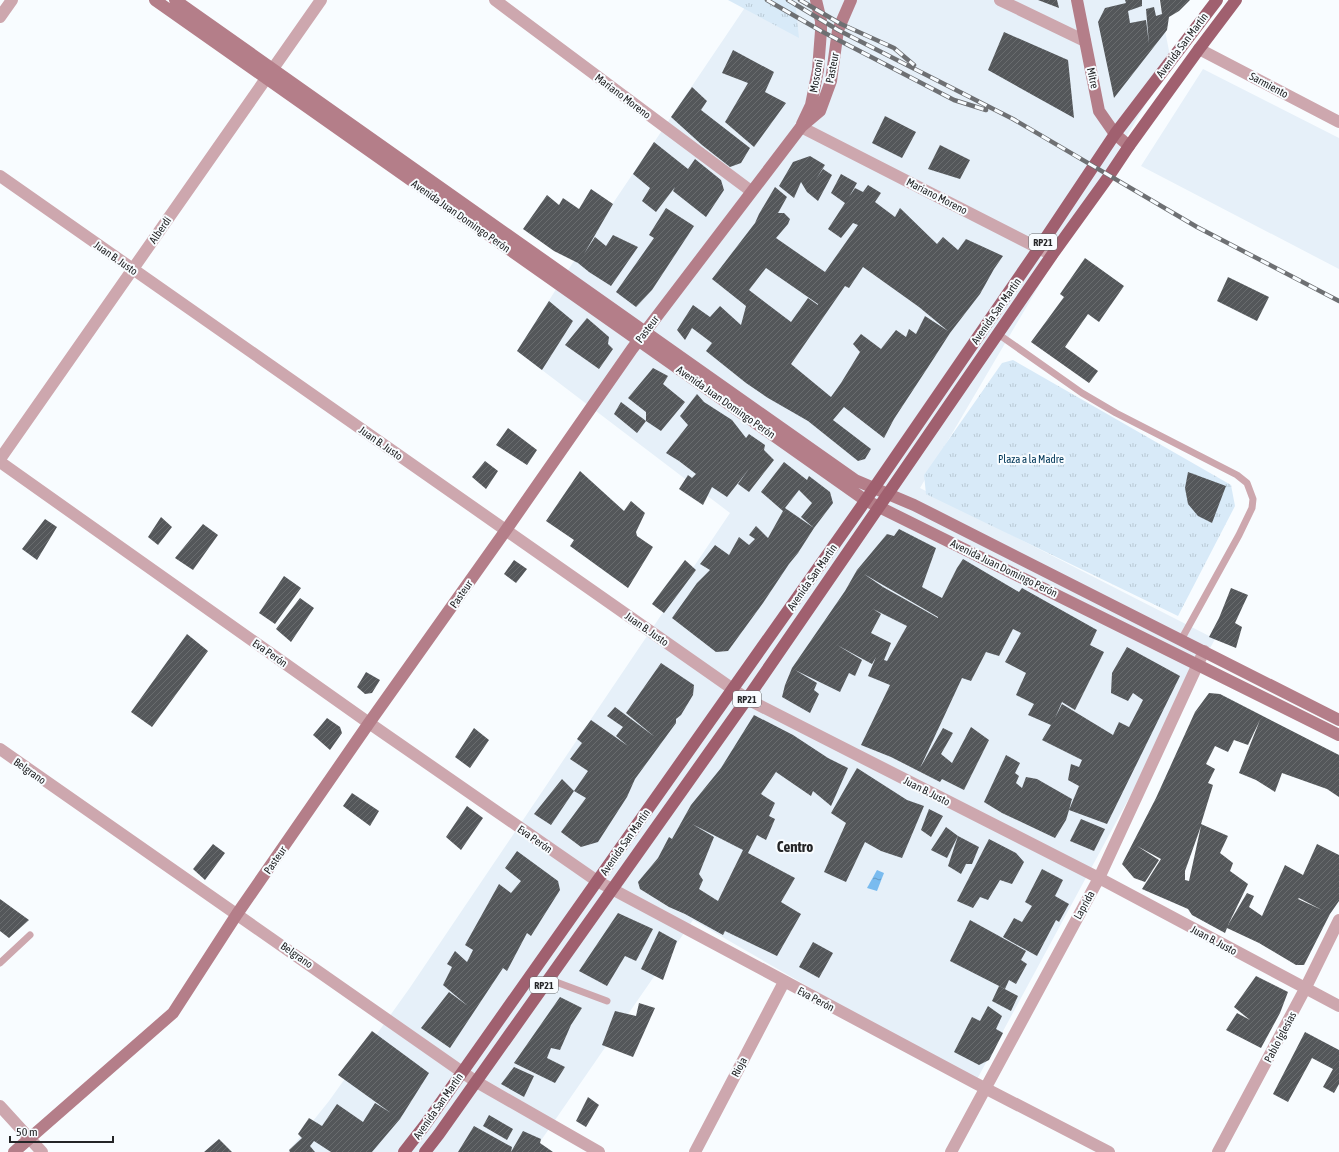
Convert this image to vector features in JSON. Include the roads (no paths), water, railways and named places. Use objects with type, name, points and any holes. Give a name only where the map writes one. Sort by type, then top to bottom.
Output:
[{"type":"main road","name":"Avenida Juan Domingo Perón","points":[[155,0],[269,74],[642,337],[865,500],[1339,735]]},
{"type":"main road","name":"Avenida Juan Domingo Perón","points":[[175,0],[269,74]]},
{"type":"main road","name":"Mosconi","points":[[801,127],[811,105],[818,70],[821,20],[816,0]]},
{"type":"main road","name":"Pasteur","points":[[14,1152],[173,1013],[237,914],[369,723],[642,337],[801,127],[820,111],[831,81],[838,30],[851,0]]},
{"type":"main road","name":"Mitre","points":[[1077,0],[1099,111],[1115,134],[1129,146]]},
{"type":"main road","name":"Avenida San Martín","points":[[404,1152],[425,1125],[733,690],[1039,248],[1115,134],[1216,0]]},
{"type":"main road","name":"Avenida San Martín","points":[[425,1152],[747,699],[1052,255],[1129,146],[1236,0]]},
{"type":"main road","name":"Avenida Juan Domingo Perón","points":[[642,337],[855,480],[914,505],[1339,720]]},
{"type":"street","points":[[0,17],[12,0]]},
{"type":"street","name":"Alberdi","points":[[0,461],[321,0]]},
{"type":"street","name":"Mariano Moreno","points":[[495,0],[752,191]]},
{"type":"street","points":[[1000,0],[1085,41]]},
{"type":"street","name":"Sarmiento","points":[[1199,49],[1339,122]]},
{"type":"street","name":"Mariano Moreno","points":[[801,127],[1052,255]]},
{"type":"street","name":"Juan B. Justo","points":[[0,176],[132,270],[747,699],[1099,878],[1339,1006]]},
{"type":"street","name":"Eva Perón","points":[[0,461],[369,723],[597,881],[784,982],[1109,1152]]},
{"type":"street","name":"Laprida","points":[[951,1152],[1099,878],[1204,651]]},
{"type":"street","name":"Belgrano","points":[[0,749],[476,1081],[599,1152]]},
{"type":"street","name":"Pablo Iglesias","points":[[1218,1152],[1305,989],[1339,920]]},
{"type":"street","name":"Rioja","points":[[695,1152],[784,982]]},
{"type":"street","points":[[0,1106],[42,1152]]},
{"type":"lane","points":[[998,334],[1089,397],[1116,413],[1237,475],[1248,483],[1253,499],[1252,508],[1239,535],[1181,640]]},
{"type":"lane","points":[[0,963],[30,935]]},
{"type":"lane","points":[[548,979],[607,1001]]},
{"type":"water","points":[[877,870],[884,873],[877,891],[867,888]]},
{"type":"railway","points":[[767,0],[821,31],[954,100],[986,110]]},
{"type":"railway","points":[[788,0],[838,30],[1013,119],[1197,227],[1339,301]]},
{"type":"railway","points":[[800,0],[841,24],[894,48],[914,65]]},
{"type":"district","name":"Centro","points":[[795,846]]},
{"type":"park label","name":"Plaza a la Madre","points":[[1031,459]]}]
